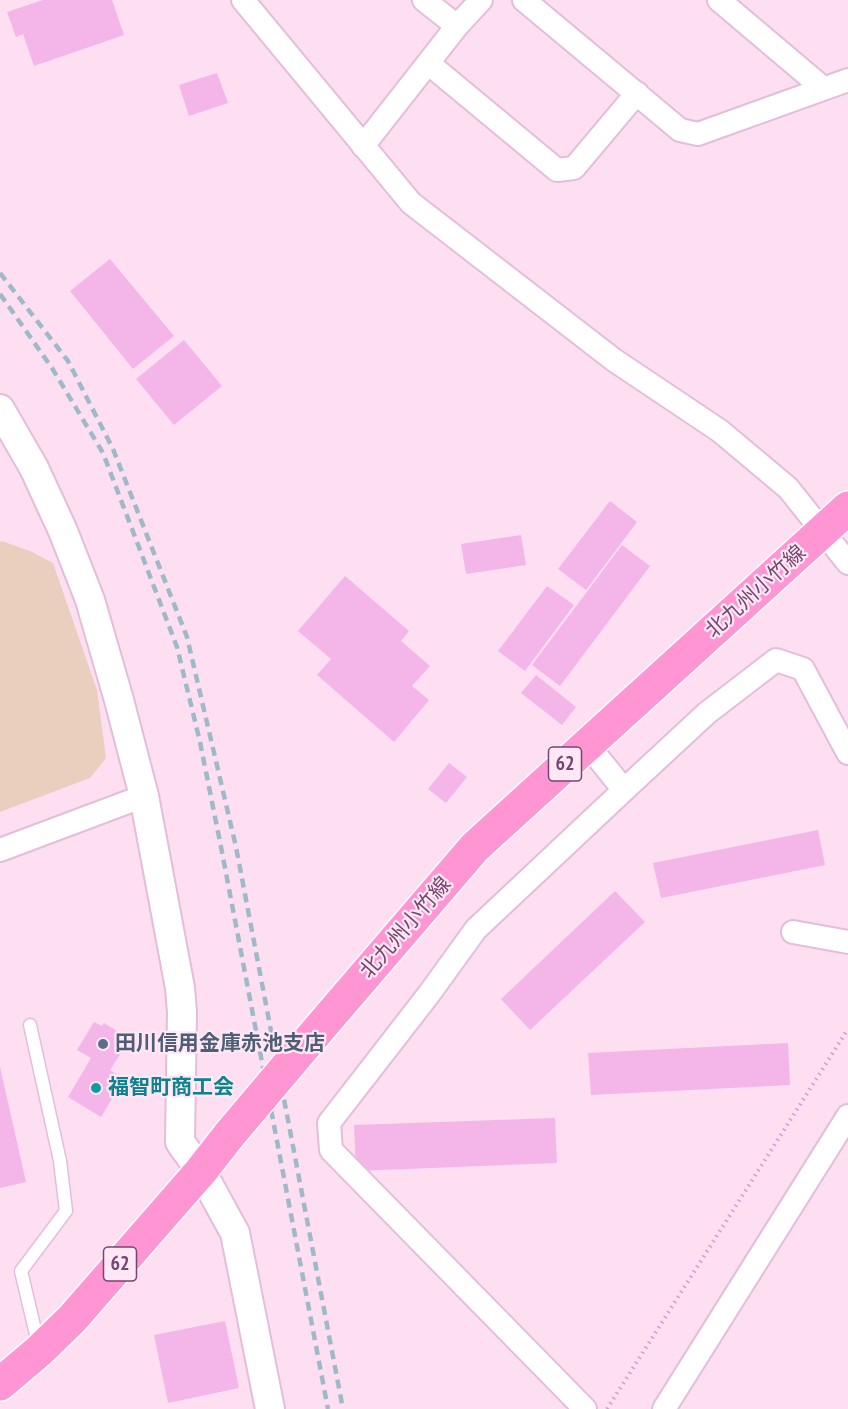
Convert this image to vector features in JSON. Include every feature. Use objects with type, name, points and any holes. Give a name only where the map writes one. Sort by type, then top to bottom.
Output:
[{"type":"main road","name":"北九州小竹線","points":[[0,1384],[72,1319],[201,1171],[306,1044],[475,847],[848,508]]},
{"type":"street","points":[[243,0],[411,203],[614,360],[720,431],[788,488],[848,563]]},
{"type":"street","points":[[424,0],[457,26]]},
{"type":"street","points":[[363,146],[457,26],[481,0]]},
{"type":"street","points":[[524,0],[680,130],[698,134],[848,80]]},
{"type":"street","points":[[719,0],[823,88]]},
{"type":"street","points":[[428,63],[557,170],[574,168],[637,93]]},
{"type":"street","points":[[0,409],[34,468],[63,531],[90,600],[119,700],[144,796],[180,988],[182,1012],[180,1142],[201,1171],[235,1233],[270,1409]]},
{"type":"street","points":[[585,1409],[331,1150],[328,1123],[429,994],[476,929],[707,713],[776,660],[803,669],[848,753]]},
{"type":"street","points":[[587,744],[624,790]]},
{"type":"street","points":[[0,850],[144,796]]},
{"type":"street","points":[[793,932],[848,942]]},
{"type":"street","points":[[664,1409],[848,1116]]},
{"type":"lane","points":[[30,1025],[60,1161],[66,1211],[21,1271],[39,1351]]},
{"type":"path","points":[[607,1409],[848,1029]]},
{"type":"shaded area","points":[[0,542],[30,551],[53,563],[97,690],[106,758],[90,778],[0,812]]},
{"type":"building","points":[[43,0],[112,0],[124,35],[34,66],[23,34],[16,37],[7,12]]},
{"type":"building","points":[[217,73],[228,103],[189,116],[179,85]]},
{"type":"building","points":[[110,259],[174,336],[133,369],[70,291]]},
{"type":"building","points":[[184,340],[222,386],[174,425],[136,379]]},
{"type":"building","points":[[610,501],[637,522],[586,590],[558,569]]},
{"type":"building","points":[[521,535],[526,565],[466,574],[461,544]]},
{"type":"building","points":[[622,545],[650,566],[560,686],[532,665]]},
{"type":"building","points":[[345,576],[409,631],[401,641],[430,666],[412,686],[429,700],[394,742],[317,675],[331,659],[298,631]]},
{"type":"building","points":[[547,586],[574,605],[525,671],[498,651]]},
{"type":"building","points":[[536,675],[576,707],[562,725],[521,693]]},
{"type":"building","points":[[449,763],[467,777],[446,803],[428,789]]},
{"type":"building","points":[[818,830],[825,865],[661,898],[653,863]]},
{"type":"building","points":[[615,891],[645,922],[530,1030],[501,999]]},
{"type":"building","points":[[94,1022],[102,1026],[104,1023],[130,1039],[110,1070],[124,1079],[101,1117],[68,1097],[91,1058],[77,1050]]},
{"type":"building","points":[[788,1043],[790,1085],[591,1095],[588,1053]]},
{"type":"building","points":[[0,1067],[26,1182],[0,1188]]},
{"type":"building","points":[[555,1118],[557,1163],[356,1171],[354,1125]]},
{"type":"building","points":[[225,1321],[239,1388],[168,1403],[154,1335]]},
{"type":"railway","points":[[0,273],[68,361],[113,449],[187,637],[236,847],[343,1409]]},
{"type":"railway","points":[[0,294],[52,368],[103,453],[177,647],[200,742],[222,852],[328,1409]]},
{"type":"place","name":"田川信用金庫赤池支店","points":[[103,1044]]},
{"type":"place","name":"福智町商工会","points":[[96,1088]]}]
